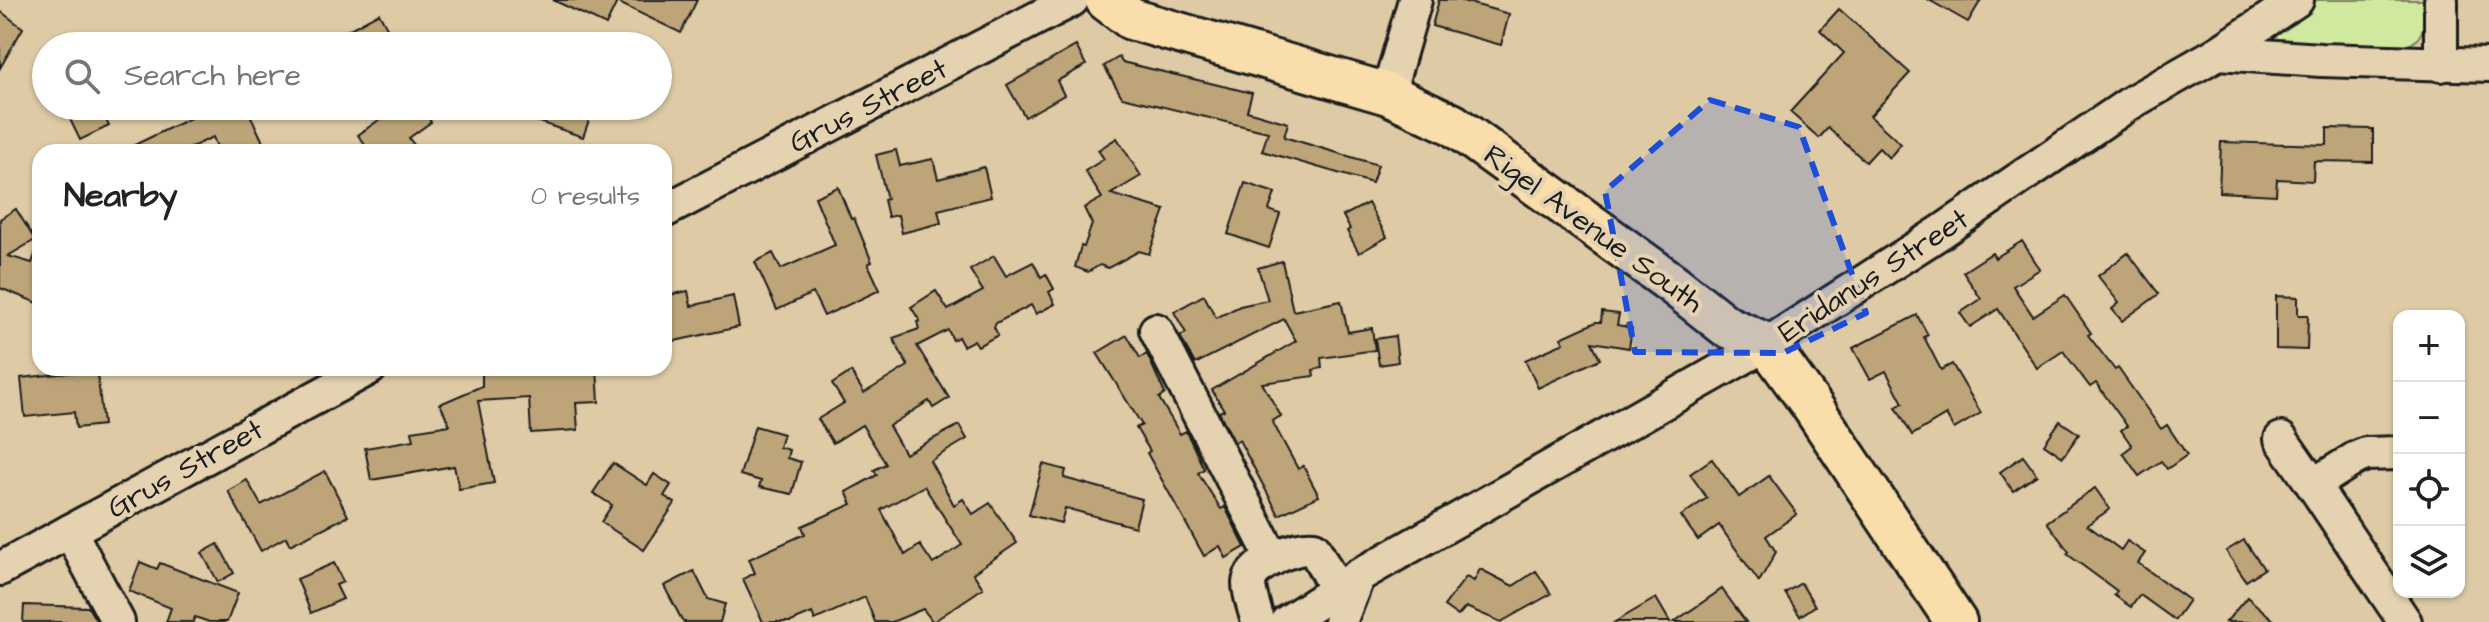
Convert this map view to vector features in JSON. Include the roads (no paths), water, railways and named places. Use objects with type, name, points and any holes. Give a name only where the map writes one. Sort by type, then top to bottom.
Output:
[{"type":"main road","name":"Rigel Avenue South","points":[[1106,0],[1131,19],[1388,94],[1452,124],[1726,326],[1767,344]]},
{"type":"main road","points":[[1767,344],[1956,622]]},
{"type":"street","name":"Grus Street","points":[[672,207],[1072,0]]},
{"type":"street","points":[[1388,94],[1415,0]]},
{"type":"street","name":"Eridanus Street","points":[[1287,622],[1345,596],[1767,344],[1941,232],[2132,102],[2218,53],[2297,0]]},
{"type":"street","points":[[2441,0],[2441,65]]},
{"type":"street","points":[[2218,53],[2489,65]]},
{"type":"street","points":[[1156,330],[1273,559]]},
{"type":"street","name":"Grus Street","points":[[0,569],[355,376]]},
{"type":"street","points":[[2281,439],[2405,622]]},
{"type":"street","points":[[2313,485],[2366,454],[2393,453]]},
{"type":"street","points":[[70,531],[118,622]]},
{"type":"street","points":[[1258,622],[1249,580],[1253,572],[1273,559],[1300,548],[1314,548],[1345,596]]}]
